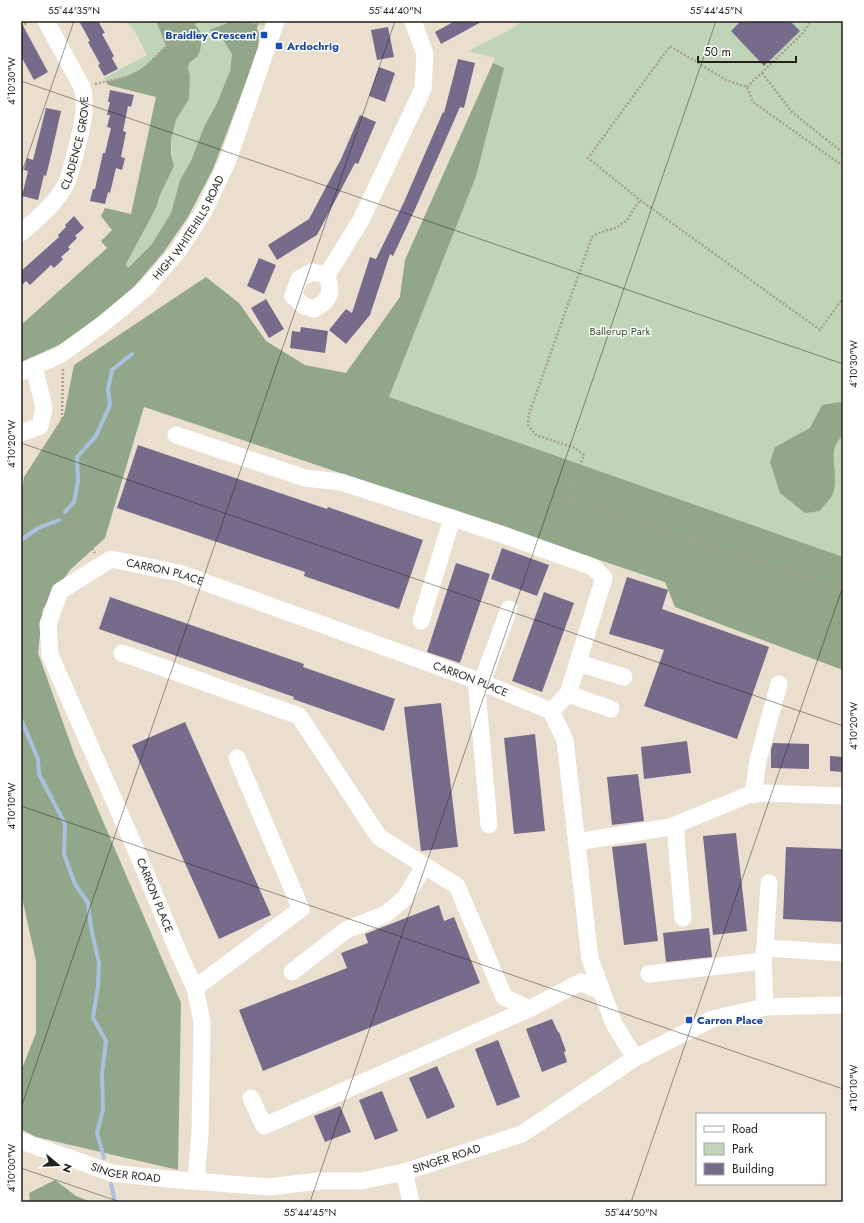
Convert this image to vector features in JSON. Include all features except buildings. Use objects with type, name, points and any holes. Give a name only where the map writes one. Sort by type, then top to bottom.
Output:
[{"type":"street","name":"CLADENCE GROVE","points":[[21,233],[62,193],[69,177],[84,112],[84,94],[82,87],[46,21]]},
{"type":"street","points":[[327,275],[361,220],[423,89],[425,54],[413,21]]},
{"type":"street","name":"HIGH WHITEHILLS ROAD","points":[[27,369],[60,355],[104,323],[146,288],[178,251],[204,211],[228,160],[275,24]]},
{"type":"street","points":[[21,433],[40,426],[44,408],[27,369]]},
{"type":"street","points":[[176,435],[305,478],[341,482],[452,518],[593,567],[604,578],[568,694],[551,711],[565,740],[590,959],[614,1024],[635,1058]]},
{"type":"street","points":[[421,621],[452,518]]},
{"type":"street","name":"CARRON PLACE","points":[[196,1180],[200,1133],[202,1022],[195,988],[50,656],[48,624],[60,591],[111,559],[179,573],[479,681],[551,711]]},
{"type":"street","points":[[490,825],[479,681],[509,609]]},
{"type":"street","points":[[122,653],[299,716],[379,837],[457,886],[504,997],[529,1009]]},
{"type":"street","points":[[578,663],[624,677]]},
{"type":"street","points":[[753,795],[758,760],[779,684]]},
{"type":"street","points":[[568,694],[611,709]]},
{"type":"street","points":[[195,988],[301,909],[237,758]]},
{"type":"street","points":[[576,842],[670,827],[748,795],[843,796]]},
{"type":"street","points":[[675,825],[683,918]]},
{"type":"street","points":[[292,972],[346,930],[386,914],[405,898],[424,866]]},
{"type":"street","points":[[765,1007],[764,955],[769,883]]},
{"type":"street","points":[[649,974],[764,955],[843,953]]},
{"type":"street","points":[[251,1098],[264,1126],[529,1009],[581,982],[602,992]]},
{"type":"street","name":"SINGER ROAD","points":[[21,1141],[112,1173],[270,1187],[318,1180],[361,1181],[404,1172],[522,1134],[635,1058],[712,1019],[765,1007],[843,1004]]},
{"type":"street","points":[[404,1172],[411,1202]]},
{"type":"path","points":[[21,26],[30,21]]},
{"type":"path","points":[[82,87],[127,77],[143,69],[189,24],[201,21]]},
{"type":"path","points":[[232,21],[275,24]]},
{"type":"path","points":[[747,87],[804,32],[810,21]]},
{"type":"path","points":[[843,166],[753,102],[747,87],[726,80],[670,46],[588,158],[640,200],[820,330],[843,298]]},
{"type":"path","points":[[762,73],[792,112],[843,153]]},
{"type":"path","points":[[546,550],[584,455],[575,448],[536,434],[528,425],[529,414],[592,237],[601,232],[616,228],[626,220],[640,200]]},
{"type":"path","points":[[64,352],[62,420],[50,444],[32,471],[26,489],[27,512],[30,523],[36,526],[45,519],[56,516],[78,526],[103,564]]},
{"type":"path","points":[[566,498],[843,589]]},
{"type":"green space","points":[[125,21],[156,21],[166,46],[146,66],[133,74],[106,82],[104,78],[147,55],[135,31]]},
{"type":"green space","points":[[156,21],[201,21],[194,23],[200,31],[201,45],[197,57],[189,63],[189,99],[176,120],[171,140],[171,153],[174,166],[160,195],[156,208],[126,264],[128,268],[152,244],[171,213],[180,180],[191,161],[204,127],[217,103],[230,71],[232,54],[222,38],[209,30],[233,21],[258,24],[258,51],[213,169],[188,217],[163,253],[132,289],[91,324],[59,345],[21,362],[21,325],[107,248],[101,241],[112,230],[101,216],[105,208],[131,214],[156,97],[108,85],[106,82],[133,74],[146,66],[166,46]]},
{"type":"green space","points":[[201,21],[266,21],[264,26],[245,22],[209,30],[222,38],[232,54],[230,71],[217,103],[204,127],[191,161],[180,180],[171,213],[152,244],[128,268],[126,264],[156,208],[160,195],[174,166],[171,140],[176,120],[189,99],[189,63],[197,57],[201,45],[200,31],[194,23]]},
{"type":"green space","name":"Ballerup Park","points":[[522,21],[843,21],[843,670],[675,607],[665,582],[325,468],[346,373],[400,297],[405,260],[495,58],[468,51],[511,29]]},
{"type":"green space","points":[[493,63],[504,68],[476,176],[389,397],[843,557],[843,670],[675,607],[665,582],[144,407],[105,538],[70,570],[43,609],[38,653],[75,756],[181,1003],[178,1170],[36,1137],[21,1129],[21,1071],[36,1033],[36,961],[21,893],[21,497],[24,477],[64,415],[74,365],[206,277],[239,303],[266,341],[305,365],[346,373],[400,297],[405,260]]},
{"type":"green space","points":[[840,402],[843,405],[843,436],[835,447],[835,486],[833,493],[820,511],[805,513],[780,493],[770,462],[775,447],[810,428],[822,405]]},
{"type":"green space","points":[[55,1180],[76,1196],[91,1202],[30,1202],[29,1193]]},
{"type":"waterway","points":[[65,512],[74,502],[78,481],[77,457],[96,436],[110,405],[108,389],[112,370],[132,354]]},
{"type":"waterway","points":[[21,540],[38,528],[59,520]]},
{"type":"waterway","points":[[21,719],[38,759],[39,774],[65,824],[64,854],[75,884],[88,903],[91,928],[99,963],[98,986],[93,1018],[106,1041],[102,1074],[103,1110],[97,1133],[104,1158]]},
{"type":"waterway","points":[[111,1184],[115,1202]]},
{"type":"place","name":"Braidley Crescent","points":[[264,35]]},
{"type":"place","name":"Ardochrig","points":[[279,46]]},
{"type":"place","name":"Carron Place","points":[[689,1020]]}]
